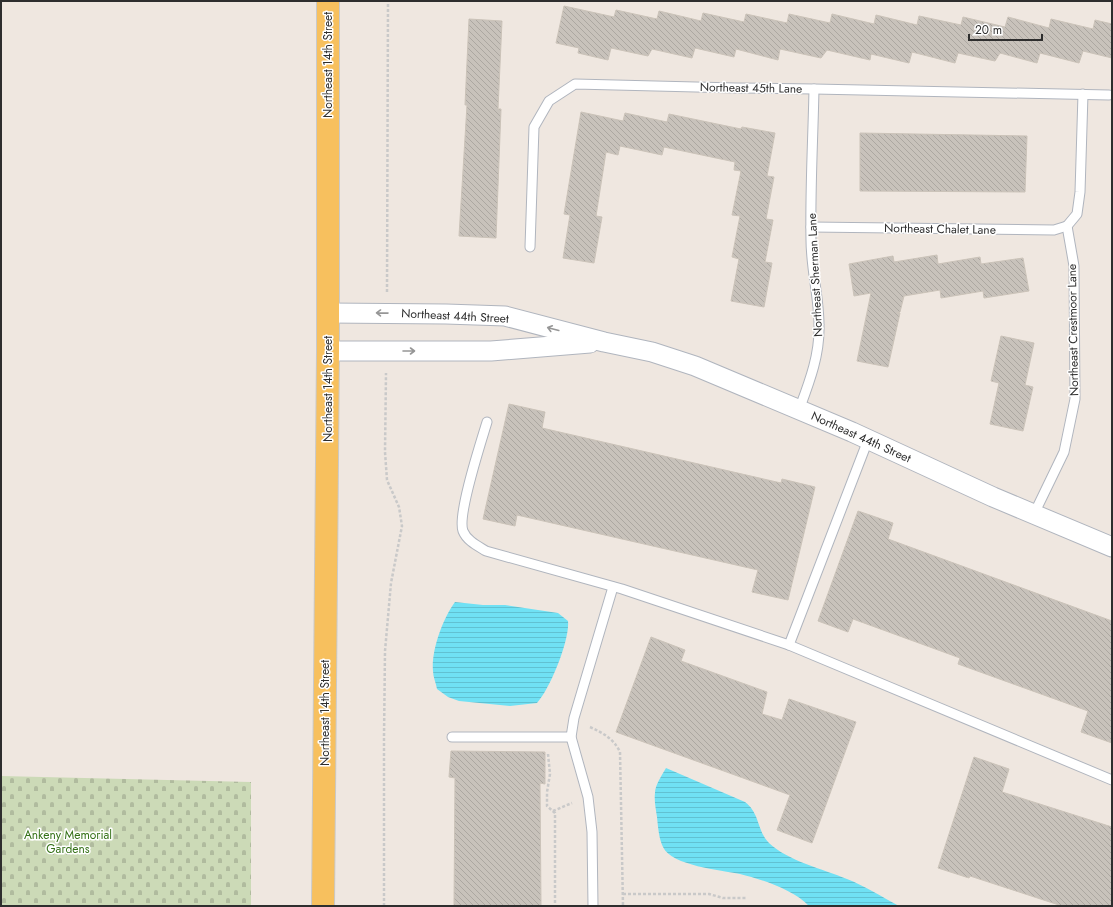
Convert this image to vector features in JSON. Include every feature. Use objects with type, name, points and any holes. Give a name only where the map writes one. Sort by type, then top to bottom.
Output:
[{"type":"main road","name":"Northeast 14th Street","points":[[324,906],[328,351],[328,1]]},
{"type":"street","name":"Northeast 44th Street","points":[[328,313],[506,316],[604,342],[652,352],[695,366],[799,410],[986,494],[1112,547]]},
{"type":"street","name":"Northeast 44th Street","points":[[328,351],[491,351],[604,342]]},
{"type":"lane","name":"Northeast 45th Lane","points":[[530,247],[534,127],[549,101],[575,84],[1109,95]]},
{"type":"lane","name":"Northeast Sherman Lane","points":[[799,410],[812,375],[818,349],[820,325],[813,272],[811,227],[814,89]]},
{"type":"lane","points":[[1067,226],[1077,214],[1080,192],[1082,94]]},
{"type":"lane","name":"Northeast Chalet Lane","points":[[811,227],[1054,230],[1067,226]]},
{"type":"lane","name":"Northeast Crestmoor Lane","points":[[1034,514],[1064,452],[1075,399],[1074,266],[1067,226]]},
{"type":"lane","points":[[487,422],[462,512],[463,531],[471,543],[486,551],[613,587],[789,645],[1112,780]]},
{"type":"lane","points":[[789,645],[868,440]]},
{"type":"lane","points":[[593,906],[592,832],[588,797],[571,737],[574,718],[613,587]]},
{"type":"lane","points":[[452,737],[571,737]]},
{"type":"path","points":[[386,313],[388,1]]},
{"type":"path","points":[[384,906],[385,651],[391,583],[402,526],[399,507],[387,480],[385,452],[386,351]]},
{"type":"path","points":[[574,718],[609,737],[620,752],[623,906]]},
{"type":"path","points":[[549,738],[550,774],[547,792],[547,806],[555,813],[555,906]]},
{"type":"path","points":[[623,894],[709,894],[724,898],[747,898]]},
{"type":"green space","name":"Ankeny Memorial Gardens","points":[[1,776],[251,782],[251,906],[1,906]]},
{"type":"water","points":[[455,602],[483,605],[505,605],[558,613],[568,621],[566,640],[558,664],[548,687],[537,703],[510,706],[459,701],[448,697],[437,689],[433,673],[434,654],[442,626]]},
{"type":"water","points":[[666,768],[745,802],[753,811],[765,838],[769,843],[786,855],[854,882],[899,906],[809,906],[795,895],[767,882],[740,874],[686,863],[676,859],[663,847],[659,833],[655,805],[655,790]]},
{"type":"building","points":[[564,6],[614,17],[616,10],[657,19],[659,11],[701,21],[703,13],[744,22],[746,14],[787,23],[789,14],[830,23],[832,14],[874,24],[876,15],[917,25],[919,16],[961,25],[963,17],[1005,27],[1008,17],[1049,28],[1051,19],[1093,29],[1095,20],[1112,24],[1112,58],[1083,51],[1079,63],[1040,53],[1037,63],[1000,53],[995,61],[958,53],[955,63],[912,52],[909,63],[871,54],[870,60],[827,50],[821,58],[780,49],[778,60],[736,49],[734,57],[695,48],[692,58],[652,49],[648,56],[611,48],[608,60],[578,53],[579,48],[556,43]]},
{"type":"building","points":[[469,19],[502,21],[498,109],[501,109],[496,238],[459,236],[467,105],[465,105]]},
{"type":"building","points":[[581,112],[623,121],[625,113],[667,122],[669,114],[741,129],[742,127],[775,133],[767,176],[774,177],[766,219],[773,220],[765,262],[772,263],[764,307],[731,301],[739,259],[732,257],[740,216],[732,215],[741,171],[734,170],[735,162],[664,147],[662,155],[620,146],[618,155],[606,152],[596,216],[602,217],[594,263],[563,258],[570,215],[564,214]]},
{"type":"building","points":[[860,133],[1027,136],[1025,192],[860,191]]},
{"type":"building","points":[[937,255],[938,264],[980,257],[981,264],[1023,258],[1029,291],[984,298],[983,291],[941,298],[940,290],[904,296],[900,312],[897,313],[900,313],[888,367],[857,361],[871,293],[854,296],[849,264],[893,256],[894,262]]},
{"type":"building","points":[[1001,336],[1034,343],[1025,385],[1033,387],[1023,431],[990,424],[999,383],[991,381]]},
{"type":"building","points":[[509,404],[545,412],[542,428],[781,483],[782,479],[815,487],[788,600],[752,592],[758,570],[517,515],[515,526],[483,519]]},
{"type":"building","points":[[858,511],[893,523],[888,539],[1112,621],[1112,743],[1081,732],[1088,711],[958,664],[960,658],[853,619],[848,632],[818,621]]},
{"type":"building","points":[[651,637],[685,650],[681,661],[767,692],[762,714],[782,720],[789,699],[856,722],[812,843],[777,830],[790,795],[616,732]]},
{"type":"building","points":[[451,751],[545,752],[545,784],[540,783],[541,906],[454,906],[455,778],[449,777]]},
{"type":"building","points":[[974,757],[1009,769],[1002,792],[1112,827],[1112,906],[1062,906],[970,876],[969,878],[938,868]]}]
